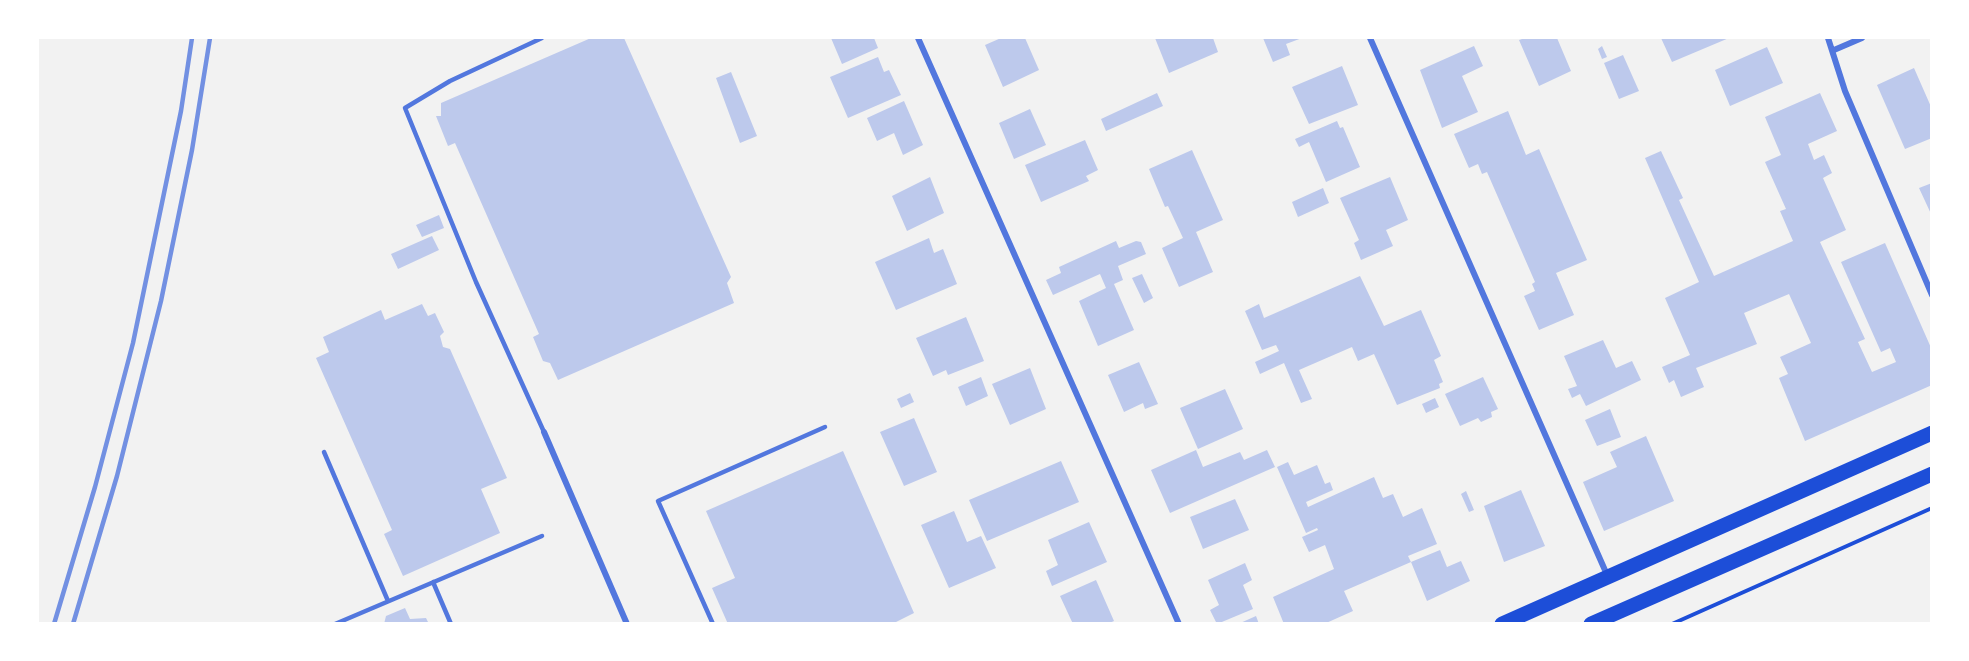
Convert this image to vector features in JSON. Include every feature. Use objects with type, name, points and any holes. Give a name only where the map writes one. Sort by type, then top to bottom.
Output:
[{"type":"main road","points":[[1502,624],[1932,433]]},
{"type":"main road","points":[[1591,624],[1932,474]]},
{"type":"street","points":[[918,38],[1179,624]]},
{"type":"street","points":[[1370,38],[1608,577]]},
{"type":"street","points":[[1828,38],[1834,50],[1845,91],[1932,295]]},
{"type":"street","points":[[1834,50],[1862,38]]},
{"type":"street","points":[[544,432],[627,624]]},
{"type":"lane","points":[[542,38],[450,81],[405,108],[476,282],[544,432]]},
{"type":"lane","points":[[713,624],[658,501],[825,427]]},
{"type":"lane","points":[[324,452],[388,601]]},
{"type":"lane","points":[[335,624],[542,536]]},
{"type":"lane","points":[[433,582],[451,624]]},
{"type":"path","points":[[1672,624],[1932,508]]},
{"type":"building","points":[[591,38],[624,38],[731,277],[727,283],[734,303],[558,380],[550,363],[543,361],[533,337],[539,334],[455,143],[448,146],[436,116],[441,116],[441,103]]},
{"type":"building","points":[[831,38],[874,38],[878,48],[842,64]]},
{"type":"building","points":[[1001,38],[1025,38],[1039,70],[1003,87],[985,45]]},
{"type":"building","points":[[1155,38],[1213,38],[1218,52],[1169,73]]},
{"type":"building","points":[[1263,38],[1302,38],[1286,44],[1290,55],[1273,62]]},
{"type":"building","points":[[1557,38],[1571,71],[1539,86],[1519,40]]},
{"type":"building","points":[[1661,38],[1729,38],[1672,62]]},
{"type":"building","points":[[1474,46],[1483,66],[1462,76],[1478,112],[1442,128],[1420,70]]},
{"type":"building","points":[[1602,46],[1607,57],[1602,59],[1598,49]]},
{"type":"building","points":[[1767,47],[1783,83],[1730,106],[1715,70]]},
{"type":"building","points":[[1623,55],[1639,91],[1619,99],[1604,63]]},
{"type":"building","points":[[878,57],[884,72],[889,70],[901,95],[848,118],[830,77]]},
{"type":"building","points":[[1342,66],[1358,105],[1309,124],[1292,87]]},
{"type":"building","points":[[1914,68],[1932,109],[1932,138],[1905,149],[1877,85]]},
{"type":"building","points":[[731,72],[757,136],[740,143],[716,78]]},
{"type":"building","points":[[1157,93],[1163,106],[1106,131],[1101,119]]},
{"type":"building","points":[[1820,93],[1837,131],[1808,144],[1814,160],[1824,155],[1832,173],[1823,178],[1846,230],[1820,242],[1865,339],[1858,342],[1872,372],[1896,362],[1890,348],[1881,352],[1841,262],[1885,243],[1932,350],[1932,385],[1805,441],[1779,378],[1788,374],[1780,357],[1811,343],[1789,294],[1744,313],[1757,344],[1696,368],[1704,387],[1681,397],[1674,380],[1669,383],[1662,367],[1690,355],[1665,298],[1699,282],[1645,158],[1661,151],[1683,198],[1679,200],[1714,276],[1793,241],[1780,211],[1786,209],[1765,162],[1781,155],[1765,117]]},
{"type":"building","points":[[904,101],[923,145],[903,155],[894,133],[877,141],[867,118]]},
{"type":"building","points":[[1030,109],[1046,145],[1014,159],[999,123]]},
{"type":"building","points":[[1508,111],[1526,155],[1539,149],[1587,260],[1556,273],[1574,315],[1539,330],[1524,296],[1535,291],[1532,284],[1535,282],[1487,172],[1482,174],[1478,164],[1469,168],[1454,134]]},
{"type":"building","points":[[1337,121],[1340,128],[1343,127],[1360,167],[1326,182],[1309,142],[1299,147],[1295,139]]},
{"type":"building","points":[[1085,140],[1098,170],[1086,176],[1089,181],[1041,202],[1025,165]]},
{"type":"building","points":[[1192,150],[1223,220],[1196,232],[1213,272],[1179,287],[1162,248],[1183,238],[1168,206],[1165,207],[1149,169]]},
{"type":"building","points":[[930,177],[944,213],[907,231],[892,196]]},
{"type":"building","points":[[1390,177],[1408,220],[1386,230],[1393,246],[1361,260],[1354,243],[1359,240],[1340,198]]},
{"type":"building","points":[[1932,183],[1932,216],[1919,188]]},
{"type":"building","points":[[1323,188],[1329,203],[1298,217],[1292,202]]},
{"type":"building","points":[[439,215],[444,228],[422,237],[416,225]]},
{"type":"building","points":[[432,236],[439,250],[398,269],[391,254]]},
{"type":"building","points":[[929,238],[934,253],[943,249],[957,284],[896,310],[875,262]]},
{"type":"building","points":[[1116,241],[1119,248],[1136,241],[1141,242],[1146,254],[1118,266],[1123,280],[1114,284],[1134,330],[1098,346],[1079,301],[1106,288],[1100,274],[1053,295],[1046,280],[1061,273],[1059,267]]},
{"type":"building","points":[[1142,274],[1153,298],[1144,303],[1132,278]]},
{"type":"building","points":[[1360,276],[1384,326],[1421,310],[1441,356],[1434,360],[1443,382],[1439,384],[1440,388],[1397,405],[1374,354],[1358,361],[1352,347],[1299,370],[1312,399],[1301,403],[1284,363],[1260,374],[1255,362],[1279,351],[1276,345],[1262,350],[1245,311],[1259,304],[1264,318]]},
{"type":"building","points":[[422,304],[428,316],[435,313],[444,332],[440,336],[443,347],[450,349],[507,478],[481,489],[500,533],[403,576],[384,534],[392,530],[316,358],[329,352],[323,337],[381,310],[385,320]]},
{"type":"building","points":[[966,317],[984,361],[948,375],[946,370],[933,376],[916,338]]},
{"type":"building","points":[[1603,340],[1616,368],[1632,361],[1641,380],[1586,406],[1580,394],[1572,398],[1568,389],[1577,386],[1564,356]]},
{"type":"building","points":[[1139,362],[1158,404],[1145,409],[1143,403],[1124,412],[1108,375]]},
{"type":"building","points":[[1030,368],[1046,409],[1010,425],[992,384]]},
{"type":"building","points":[[981,377],[988,396],[966,406],[958,387]]},
{"type":"building","points":[[1483,377],[1498,409],[1491,412],[1492,417],[1481,422],[1478,418],[1460,426],[1445,394]]},
{"type":"building","points":[[1225,389],[1243,429],[1198,449],[1180,408]]},
{"type":"building","points":[[910,393],[914,402],[901,408],[897,399]]},
{"type":"building","points":[[1435,398],[1439,407],[1426,413],[1422,404]]},
{"type":"building","points":[[1610,409],[1621,437],[1597,446],[1585,420]]},
{"type":"building","points":[[914,418],[937,472],[904,486],[880,432]]},
{"type":"building","points":[[1646,436],[1674,501],[1604,531],[1583,482],[1617,467],[1610,452]]},
{"type":"building","points":[[1196,450],[1203,467],[1240,452],[1244,460],[1267,450],[1275,467],[1170,513],[1151,470]]},
{"type":"building","points":[[843,451],[914,613],[892,624],[728,624],[712,588],[735,578],[706,511]]},
{"type":"building","points":[[1061,461],[1079,502],[987,541],[969,500]]},
{"type":"building","points":[[1288,462],[1294,475],[1317,465],[1325,484],[1330,482],[1333,490],[1306,502],[1308,507],[1374,477],[1383,498],[1393,494],[1403,517],[1422,508],[1437,544],[1408,556],[1411,562],[1344,591],[1353,611],[1324,624],[1284,624],[1273,597],[1334,569],[1325,545],[1309,552],[1302,537],[1318,530],[1317,528],[1306,533],[1277,467]]},
{"type":"building","points":[[1521,490],[1545,546],[1504,562],[1484,506]]},
{"type":"building","points":[[1466,491],[1474,510],[1469,512],[1461,494]]},
{"type":"building","points":[[1235,499],[1249,530],[1203,549],[1190,517]]},
{"type":"building","points":[[954,511],[967,542],[981,536],[996,568],[949,588],[921,525]]},
{"type":"building","points":[[1089,522],[1107,562],[1052,586],[1046,571],[1058,565],[1048,540]]},
{"type":"building","points":[[1440,550],[1447,567],[1461,561],[1470,581],[1427,601],[1411,562]]},
{"type":"building","points":[[1245,563],[1252,580],[1243,585],[1253,609],[1217,624],[1210,610],[1219,605],[1208,580]]},
{"type":"building","points":[[1096,580],[1114,621],[1107,624],[1073,624],[1060,596]]},
{"type":"building","points":[[405,608],[410,619],[426,618],[429,624],[384,624],[386,616]]},
{"type":"building","points":[[1256,616],[1259,624],[1238,624]]},
{"type":"railway","points":[[54,624],[95,487],[133,343],[181,111],[192,38]]},
{"type":"railway","points":[[73,624],[117,476],[161,301],[192,150],[210,38]]}]
